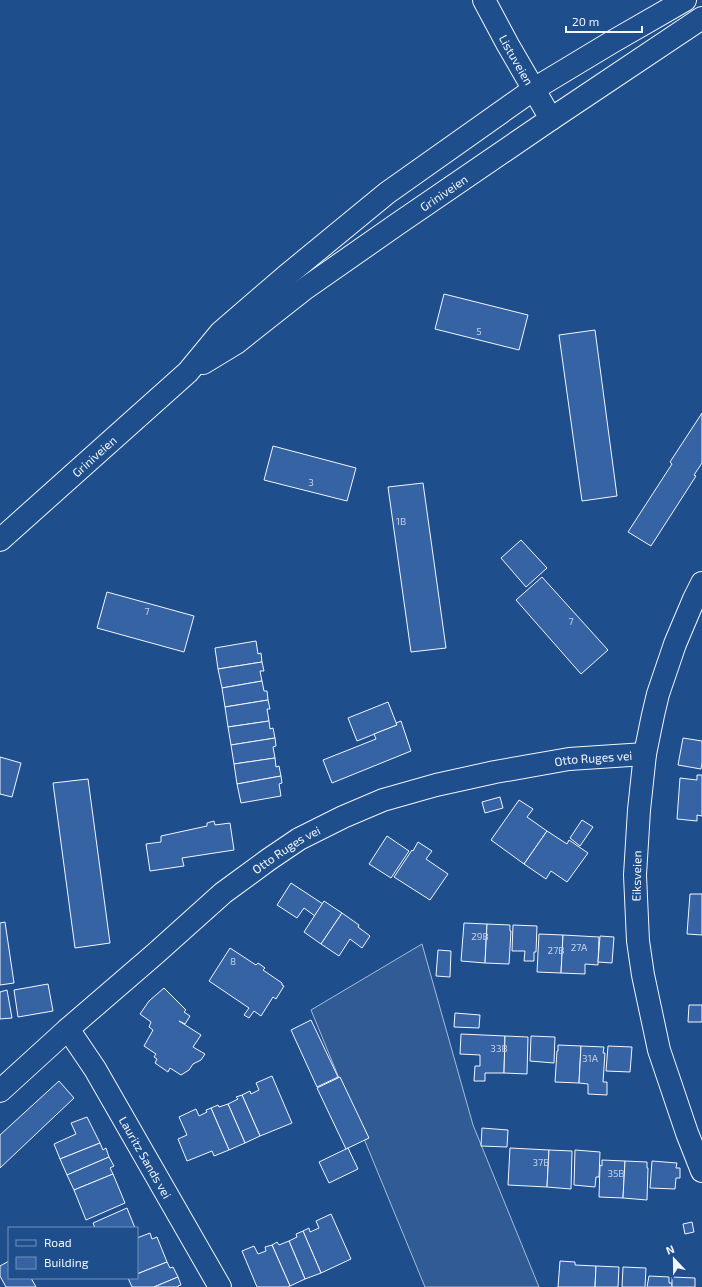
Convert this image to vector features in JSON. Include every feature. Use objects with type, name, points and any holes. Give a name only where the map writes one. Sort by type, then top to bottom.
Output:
[{"type":"street","name":"Listuveien","points":[[484,0],[551,119]]},
{"type":"street","name":"Griniveien","points":[[0,540],[188,372],[221,332],[386,193],[534,89],[685,0]]},
{"type":"street","name":"Griniveien","points":[[188,372],[236,343],[303,290],[551,119],[702,18]]},
{"type":"street","name":"Eiksveien","points":[[702,582],[675,644],[658,694],[645,754],[638,810],[635,875],[638,941],[643,975],[659,1050],[687,1133],[702,1171]]},
{"type":"street","name":"Otto Ruges vei","points":[[0,1091],[68,1029],[223,893],[299,839],[343,817],[383,800],[436,785],[495,772],[569,759],[645,754]]},
{"type":"street","name":"Lauritz Sands vei","points":[[68,1029],[95,1069],[220,1287]]},
{"type":"shaded area","points":[[422,944],[473,1125],[539,1287],[425,1287],[311,1010]]},
{"type":"building","points":[[444,294],[528,315],[519,350],[435,329]]},
{"type":"building","points":[[595,330],[617,496],[582,501],[559,335]]},
{"type":"building","points":[[702,413],[702,463],[694,475],[696,476],[651,546],[628,532],[672,464],[670,462]]},
{"type":"building","points":[[273,446],[356,468],[347,501],[264,480]]},
{"type":"building","points":[[423,483],[446,648],[411,652],[388,487]]},
{"type":"building","points":[[521,540],[547,568],[526,587],[501,558]]},
{"type":"building","points":[[542,577],[608,650],[581,674],[516,600]]},
{"type":"building","points":[[107,592],[194,616],[184,652],[97,628]]},
{"type":"building","points":[[256,641],[258,654],[261,653],[262,662],[218,669],[215,648]]},
{"type":"building","points":[[262,662],[264,671],[260,671],[262,681],[222,688],[218,669]]},
{"type":"building","points":[[262,681],[264,691],[267,691],[268,700],[225,707],[222,688]]},
{"type":"building","points":[[268,700],[270,709],[267,709],[269,721],[228,727],[225,707]]},
{"type":"building","points":[[388,702],[397,725],[357,741],[348,718]]},
{"type":"building","points":[[269,721],[270,729],[273,728],[275,738],[231,745],[228,727]]},
{"type":"building","points":[[401,721],[411,751],[332,783],[323,760],[376,739],[374,734],[397,725],[396,723]]},
{"type":"building","points":[[275,738],[276,746],[273,747],[275,758],[234,764],[231,745]]},
{"type":"building","points":[[683,738],[702,741],[701,769],[678,765]]},
{"type":"building","points":[[0,757],[21,763],[12,797],[0,794]]},
{"type":"building","points":[[275,758],[276,767],[279,766],[281,776],[237,784],[234,764]]},
{"type":"building","points":[[697,775],[702,775],[702,816],[697,815],[697,821],[677,819],[680,778],[697,780]]},
{"type":"building","points":[[281,776],[282,783],[279,784],[281,796],[241,803],[237,784]]},
{"type":"building","points":[[88,779],[110,943],[75,948],[53,783]]},
{"type":"building","points":[[500,797],[503,808],[485,813],[482,802]]},
{"type":"building","points":[[519,800],[533,809],[527,817],[547,831],[524,864],[491,840]]},
{"type":"building","points":[[582,820],[593,827],[580,846],[570,838]]},
{"type":"building","points":[[214,821],[215,825],[230,823],[234,850],[182,858],[184,866],[150,871],[146,844],[161,842],[161,836],[207,826],[207,823]]},
{"type":"building","points":[[547,831],[567,844],[569,840],[588,853],[567,882],[551,871],[546,879],[524,864]]},
{"type":"building","points":[[387,836],[409,851],[391,878],[369,864]]},
{"type":"building","points":[[418,842],[432,851],[426,859],[448,874],[430,900],[394,877]]},
{"type":"building","points":[[291,883],[323,904],[315,916],[304,908],[297,918],[277,905]]},
{"type":"building","points":[[690,894],[702,894],[702,935],[687,934]]},
{"type":"building","points":[[324,901],[342,913],[321,944],[304,932]]},
{"type":"building","points":[[342,913],[359,925],[358,927],[370,936],[362,948],[350,939],[339,956],[321,944]]},
{"type":"building","points":[[5,922],[14,983],[0,985],[0,923]]},
{"type":"building","points":[[464,923],[487,924],[485,963],[461,961]]},
{"type":"building","points":[[487,924],[510,925],[509,964],[485,963]]},
{"type":"building","points":[[513,925],[537,926],[536,952],[534,952],[534,961],[524,961],[525,951],[512,951]]},
{"type":"building","points":[[539,934],[563,935],[561,973],[537,972]]},
{"type":"building","points":[[563,935],[599,937],[598,965],[585,964],[585,974],[561,973]]},
{"type":"building","points":[[600,936],[614,937],[612,963],[598,962]]},
{"type":"building","points":[[230,948],[256,965],[258,963],[265,968],[263,970],[284,986],[276,999],[273,997],[261,1016],[254,1011],[249,1018],[244,1015],[249,1008],[209,981]]},
{"type":"building","points":[[438,950],[451,951],[450,977],[436,976]]},
{"type":"building","points":[[48,984],[53,1011],[18,1017],[14,990]]},
{"type":"building","points":[[164,988],[186,1010],[184,1012],[190,1016],[185,1024],[179,1021],[201,1035],[193,1047],[205,1054],[201,1060],[193,1064],[189,1070],[181,1075],[170,1068],[168,1072],[155,1063],[157,1059],[154,1057],[156,1054],[144,1046],[153,1030],[149,1027],[151,1022],[140,1014],[149,1001]]},
{"type":"building","points":[[7,990],[12,1018],[0,1019],[0,992]]},
{"type":"building","points":[[689,1005],[702,1005],[702,1022],[688,1022]]},
{"type":"building","points":[[455,1013],[480,1015],[479,1028],[454,1027]]},
{"type":"building","points":[[311,1020],[338,1077],[317,1087],[291,1030]]},
{"type":"building","points":[[461,1034],[505,1036],[504,1073],[485,1073],[485,1081],[474,1081],[475,1066],[480,1066],[480,1055],[460,1054]]},
{"type":"building","points":[[505,1036],[528,1037],[527,1074],[504,1073]]},
{"type":"building","points":[[531,1036],[555,1037],[554,1063],[530,1061]]},
{"type":"building","points":[[558,1045],[581,1046],[579,1083],[555,1082]]},
{"type":"building","points":[[581,1046],[604,1047],[603,1082],[607,1082],[607,1095],[588,1094],[588,1084],[579,1083]]},
{"type":"building","points":[[608,1046],[632,1047],[630,1072],[606,1071]]},
{"type":"building","points":[[272,1076],[292,1123],[260,1136],[242,1095],[250,1091],[251,1094],[259,1090],[256,1083]]},
{"type":"building","points":[[340,1077],[369,1138],[346,1149],[317,1088]]},
{"type":"building","points":[[59,1081],[74,1098],[0,1168],[0,1135]]},
{"type":"building","points":[[242,1095],[260,1136],[245,1143],[228,1104],[238,1099],[236,1097]]},
{"type":"building","points":[[228,1104],[245,1143],[229,1150],[211,1108],[218,1105],[219,1107]]},
{"type":"building","points":[[211,1108],[229,1150],[214,1156],[212,1151],[187,1161],[178,1139],[187,1135],[179,1117],[196,1109],[199,1116]]},
{"type":"building","points":[[87,1117],[100,1143],[60,1159],[54,1144],[76,1134],[71,1123]]},
{"type":"building","points":[[482,1128],[508,1130],[507,1147],[481,1146]]},
{"type":"building","points":[[100,1143],[103,1150],[106,1148],[109,1157],[67,1175],[60,1159]]},
{"type":"building","points":[[348,1148],[358,1169],[329,1183],[319,1162]]},
{"type":"building","points":[[510,1148],[549,1150],[547,1187],[508,1185]]},
{"type":"building","points":[[549,1150],[572,1151],[571,1189],[547,1187]]},
{"type":"building","points":[[575,1150],[600,1152],[599,1177],[596,1177],[595,1187],[574,1185]]},
{"type":"building","points":[[109,1157],[114,1166],[110,1168],[113,1174],[74,1190],[67,1175]]},
{"type":"building","points":[[602,1160],[625,1161],[623,1198],[599,1197],[600,1165],[602,1166]]},
{"type":"building","points":[[625,1161],[647,1162],[647,1200],[623,1198]]},
{"type":"building","points":[[652,1161],[677,1163],[676,1168],[680,1168],[680,1178],[676,1178],[675,1189],[650,1188]]},
{"type":"building","points":[[113,1174],[125,1203],[86,1220],[74,1190]]},
{"type":"building","points":[[127,1208],[135,1227],[95,1227],[93,1223]]},
{"type":"building","points":[[331,1214],[351,1259],[321,1273],[303,1231],[309,1228],[310,1232],[319,1228],[316,1221]]},
{"type":"building","points":[[692,1222],[694,1232],[685,1234],[683,1224]]},
{"type":"building","points":[[303,1231],[321,1273],[305,1279],[289,1241],[297,1237],[296,1234]]},
{"type":"building","points":[[150,1233],[152,1239],[157,1237],[167,1262],[138,1274],[138,1238]]},
{"type":"building","points":[[289,1241],[305,1279],[290,1286],[272,1245],[277,1242],[279,1245]]},
{"type":"building","points":[[272,1245],[290,1286],[288,1287],[257,1287],[242,1251],[254,1246],[258,1254],[266,1251],[265,1247]]},
{"type":"building","points":[[560,1261],[575,1262],[575,1265],[596,1266],[595,1287],[558,1287]]},
{"type":"building","points":[[8,1262],[8,1279],[32,1279],[36,1287],[6,1287],[0,1276],[0,1266]]},
{"type":"building","points":[[167,1262],[170,1268],[173,1267],[178,1277],[154,1287],[132,1287],[128,1279],[138,1279],[138,1274]]},
{"type":"building","points":[[596,1266],[619,1267],[618,1287],[595,1287]]},
{"type":"building","points":[[623,1267],[646,1268],[645,1287],[622,1287]]},
{"type":"building","points":[[649,1276],[669,1277],[669,1283],[672,1283],[672,1287],[647,1287]]},
{"type":"building","points":[[178,1277],[181,1285],[178,1287],[154,1287]]},
{"type":"building","points":[[672,1277],[695,1278],[695,1287],[672,1287]]}]
